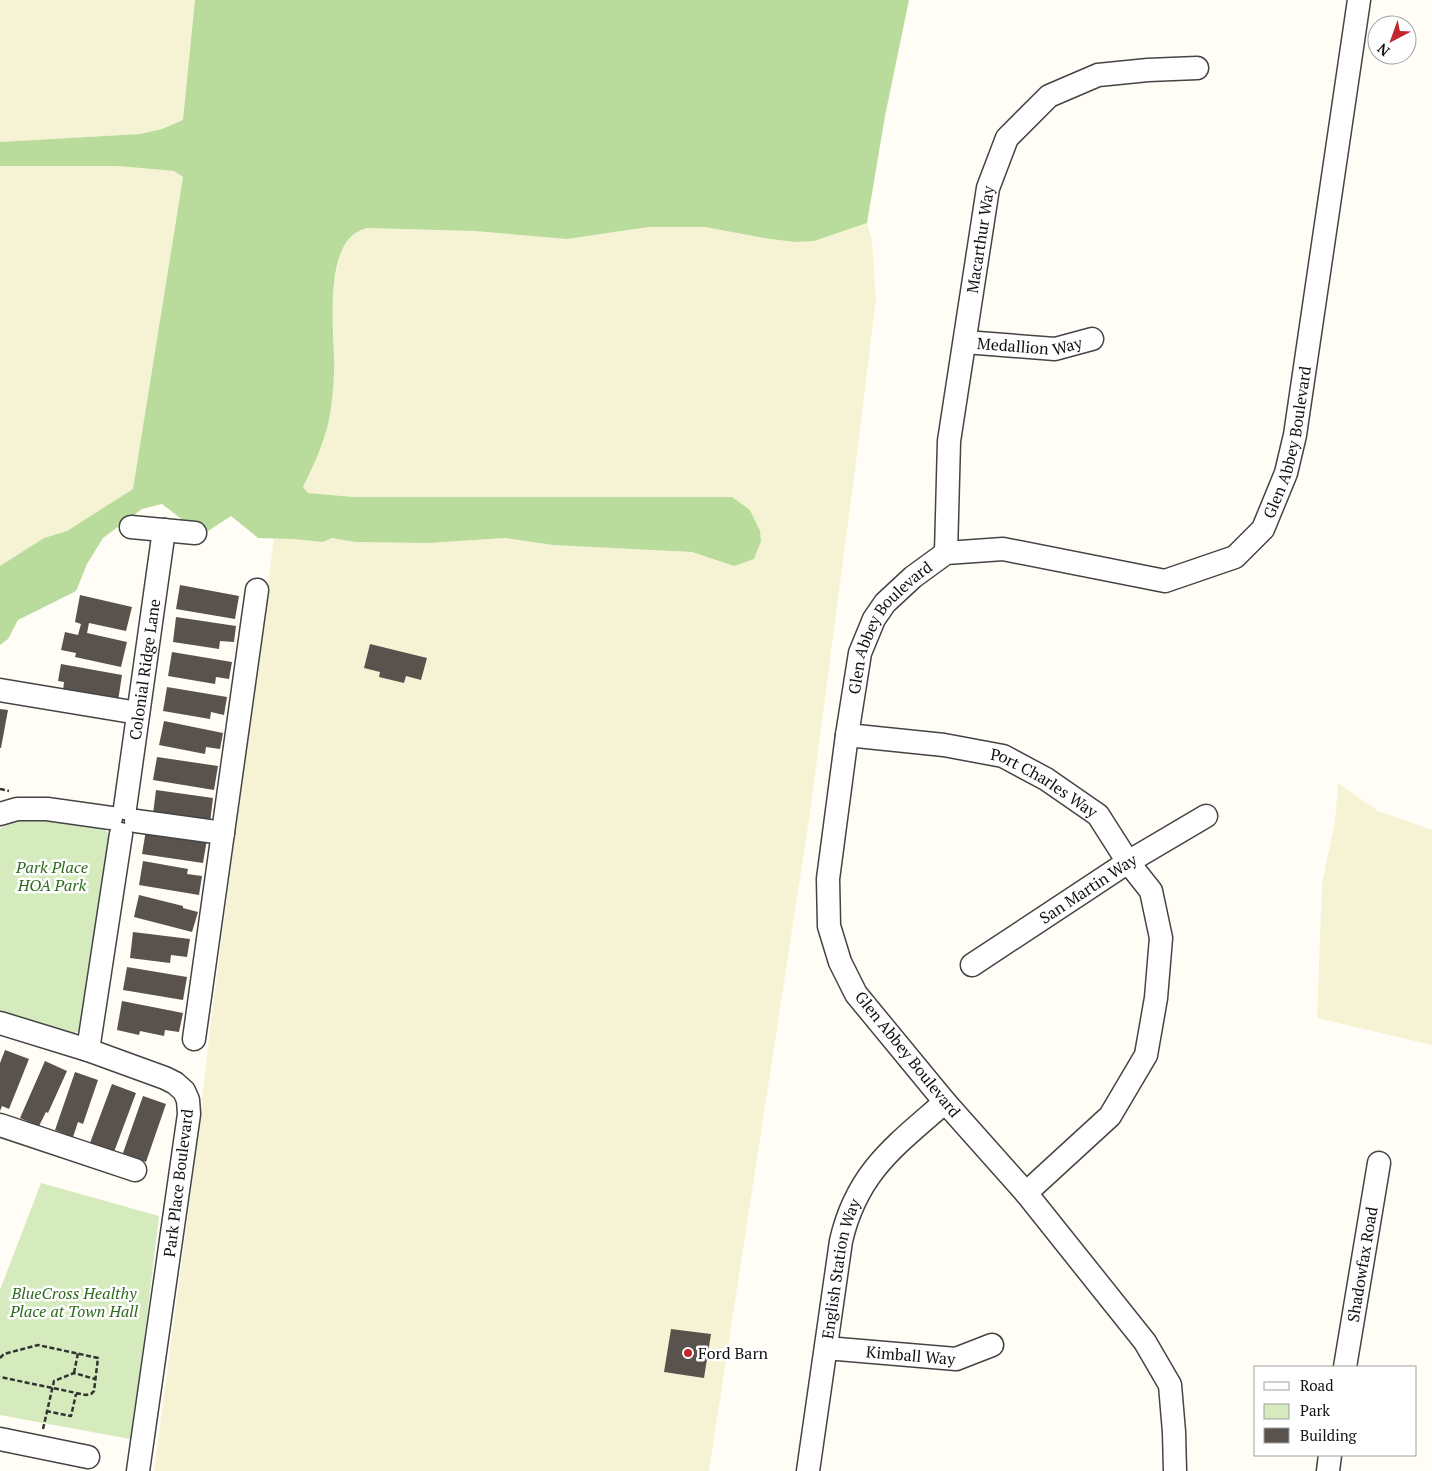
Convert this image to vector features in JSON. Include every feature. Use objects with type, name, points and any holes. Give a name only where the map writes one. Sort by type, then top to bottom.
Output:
[{"type":"street","name":"Glen Abbey Boulevard","points":[[1175,1471],[1170,1385],[1145,1342],[1026,1193],[946,1102],[856,994],[840,962],[829,926],[828,879],[860,653],[874,620],[885,603],[913,577],[946,553],[1003,549],[1164,581],[1235,557],[1263,529],[1286,473],[1295,435],[1359,0]]},
{"type":"street","name":"Macarthur Way","points":[[946,553],[949,441],[988,188],[1007,138],[1049,96],[1098,75],[1197,68]]},
{"type":"street","name":"Medallion Way","points":[[965,342],[1055,349],[1092,339]]},
{"type":"street","points":[[131,526],[194,533]]},
{"type":"street","name":"Colonial Ridge Lane","points":[[88,1050],[164,530]]},
{"type":"street","points":[[194,1039],[256,590]]},
{"type":"street","points":[[0,690],[138,714]]},
{"type":"street","name":"Port Charles Way","points":[[847,735],[944,745],[1003,756],[1046,779],[1098,815],[1128,862],[1151,891],[1161,938],[1156,998],[1146,1055],[1110,1116],[1026,1193]]},
{"type":"street","points":[[0,814],[17,809],[47,809],[223,833]]},
{"type":"street","name":"San Martin Way","points":[[972,965],[1128,862],[1206,816]]},
{"type":"street","name":"Park Place Boulevard","points":[[0,1023],[88,1050],[165,1078],[175,1083],[184,1091],[190,1108],[138,1471]]},
{"type":"street","name":"English Station Way","points":[[808,1471],[841,1241],[852,1205],[862,1185],[888,1151],[946,1102]]},
{"type":"street","points":[[0,1125],[135,1170]]},
{"type":"street","name":"Shadowfax Road","points":[[1345,1366],[1379,1163]]},
{"type":"street","name":"Kimball Way","points":[[826,1348],[956,1358],[992,1345]]},
{"type":"street","points":[[0,1439],[36,1446],[63,1462],[88,1457]]},
{"type":"street","points":[[1328,1471],[1330,1456]]},
{"type":"path","points":[[0,1358],[4,1354],[38,1345],[98,1358],[94,1391],[86,1396],[0,1377]]},
{"type":"path","points":[[74,1373],[78,1353]]},
{"type":"path","points":[[36,1446],[41,1437],[51,1388],[55,1380],[74,1373],[95,1379]]},
{"type":"path","points":[[46,1411],[72,1416],[77,1393]]},
{"type":"shaded area","points":[[0,0],[195,0],[183,120],[162,129],[140,134],[0,142]]},
{"type":"shaded area","points":[[0,166],[118,166],[174,171],[183,177],[133,490],[67,531],[44,538],[0,566]]},
{"type":"shaded area","points":[[867,223],[872,240],[876,298],[858,446],[810,813],[709,1471],[154,1471],[274,538],[323,542],[332,538],[355,542],[429,543],[505,538],[553,545],[692,552],[734,566],[750,510],[732,497],[353,497],[308,493],[303,488],[311,472],[329,420],[334,374],[333,286],[341,251],[352,236],[360,229],[367,228],[474,231],[567,239],[649,227],[705,227],[796,242],[814,241]]},
{"type":"shaded area","points":[[1338,783],[1378,811],[1432,830],[1432,1045],[1317,1018],[1322,884],[1335,821]]},
{"type":"green space","points":[[195,0],[909,0],[885,116],[867,223],[814,241],[796,242],[705,227],[649,227],[567,239],[474,231],[367,228],[352,236],[342,250],[336,270],[333,292],[334,374],[332,403],[324,437],[303,487],[308,493],[353,497],[732,497],[750,510],[760,531],[761,541],[754,559],[734,566],[692,552],[553,545],[505,538],[429,543],[355,542],[332,538],[323,542],[258,538],[231,516],[202,535],[162,504],[142,509],[103,538],[87,564],[76,591],[18,620],[8,639],[0,645],[0,566],[44,538],[67,531],[133,489],[183,177],[174,171],[118,166],[0,166],[0,142],[140,134],[162,129],[183,120]]},
{"type":"green space","name":"Park Place HOA Park","points":[[25,819],[43,819],[102,827],[112,837],[82,1029],[73,1034],[0,1014],[0,829],[10,823]]},
{"type":"green space","name":"BlueCross Healthy Place at Town Hall","points":[[41,1183],[159,1216],[130,1439],[0,1415],[0,1290]]},
{"type":"building","points":[[180,585],[239,596],[235,619],[176,609]]},
{"type":"building","points":[[80,595],[132,607],[126,631],[89,623],[87,633],[127,642],[121,667],[75,657],[76,653],[61,650],[65,632],[78,635],[81,624],[75,622]]},
{"type":"building","points":[[176,617],[236,626],[234,642],[220,641],[219,649],[173,642]]},
{"type":"building","points":[[370,644],[427,658],[421,680],[406,676],[404,683],[379,677],[380,672],[364,668]]},
{"type":"building","points":[[172,652],[232,662],[229,679],[216,677],[215,684],[168,676]]},
{"type":"building","points":[[61,664],[122,675],[118,701],[63,691],[64,682],[58,681]]},
{"type":"building","points":[[167,687],[227,697],[224,715],[211,712],[210,719],[163,711]]},
{"type":"building","points":[[0,709],[8,710],[1,748],[0,748]]},
{"type":"building","points":[[164,721],[223,733],[220,749],[206,747],[205,754],[159,745]]},
{"type":"building","points":[[157,757],[218,766],[214,790],[153,780]]},
{"type":"building","points":[[156,790],[213,798],[210,823],[153,814]]},
{"type":"building","points":[[146,830],[207,839],[203,863],[142,854]]},
{"type":"building","points":[[143,861],[188,869],[187,874],[202,876],[199,895],[139,885]]},
{"type":"building","points":[[139,895],[183,906],[183,908],[198,912],[192,932],[134,917]]},
{"type":"building","points":[[133,932],[190,939],[187,957],[171,955],[170,963],[130,958]]},
{"type":"building","points":[[127,967],[187,977],[183,1000],[123,990]]},
{"type":"building","points":[[122,1001],[183,1013],[179,1032],[165,1030],[164,1036],[140,1031],[139,1035],[117,1030]]},
{"type":"building","points":[[5,1050],[29,1059],[9,1109],[2,1106],[0,1111],[0,1063]]},
{"type":"building","points":[[45,1061],[67,1071],[48,1113],[46,1112],[39,1126],[20,1118]]},
{"type":"building","points":[[75,1072],[98,1080],[83,1124],[78,1122],[73,1137],[55,1130]]},
{"type":"building","points":[[112,1084],[136,1093],[114,1152],[90,1143]]},
{"type":"building","points":[[143,1096],[166,1104],[146,1162],[123,1153]]},
{"type":"building","name":"Ford Barn","points":[[671,1329],[711,1334],[704,1378],[664,1372]]},
{"type":"place","name":"Ford Barn","points":[[688,1353]]}]
